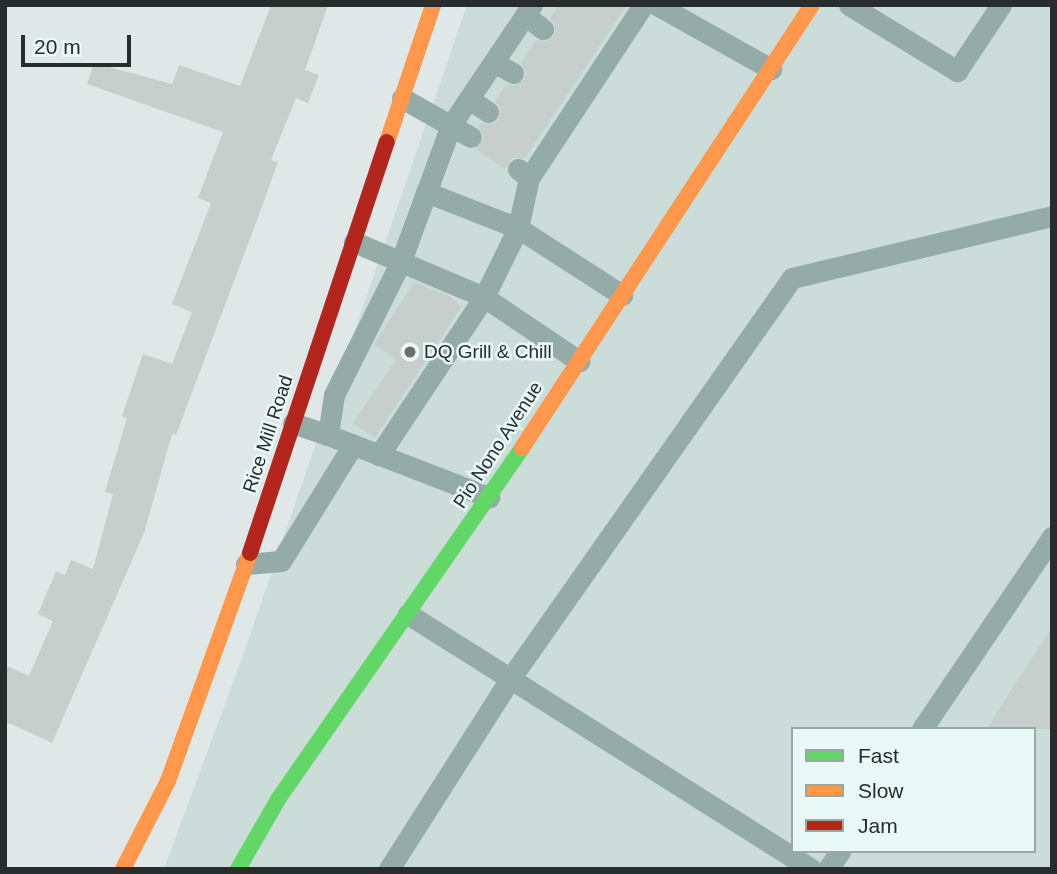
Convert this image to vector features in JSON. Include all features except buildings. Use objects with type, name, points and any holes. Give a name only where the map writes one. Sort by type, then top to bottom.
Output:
[{"type":"main road","name":"Rice Mill Road","points":[[124,869],[168,781],[246,564],[433,5]]},
{"type":"main road","name":"Pio Nono Avenue","points":[[238,869],[279,798],[489,497],[812,5]]},
{"type":"lane","points":[[379,455],[484,296],[518,228],[524,173],[622,27],[643,5]]},
{"type":"lane","points":[[657,5],[771,69]]},
{"type":"lane","points":[[849,5],[957,71],[1001,5]]},
{"type":"lane","points":[[328,435],[334,395],[401,261],[451,125],[528,10],[543,29]]},
{"type":"lane","points":[[494,62],[513,74]]},
{"type":"lane","points":[[402,98],[471,137]]},
{"type":"lane","points":[[469,99],[488,112]]},
{"type":"lane","points":[[426,192],[518,228],[622,295]]},
{"type":"lane","points":[[388,869],[510,679],[792,278],[1052,216]]},
{"type":"lane","points":[[354,242],[484,296],[579,361]]},
{"type":"lane","points":[[293,423],[489,497]]},
{"type":"lane","points":[[246,564],[281,561],[353,444]]},
{"type":"lane","points":[[923,727],[1052,537]]},
{"type":"lane","points":[[408,614],[811,869]]},
{"type":"lane","points":[[828,869],[839,853]]},
{"type":"shaded area","points":[[467,5],[1052,5],[1052,869],[164,869],[242,658]]},
{"type":"traffic: fast","points":[[238,869],[279,798],[522,448]]},
{"type":"traffic: slow","points":[[387,142],[433,5]]},
{"type":"traffic: slow","points":[[522,448],[812,5]]},
{"type":"traffic: slow","points":[[123,869],[168,781],[250,553]]},
{"type":"traffic: jam","points":[[250,553],[387,142]]},
{"type":"place","name":"DQ Grill & Chill","points":[[410,352]]}]
